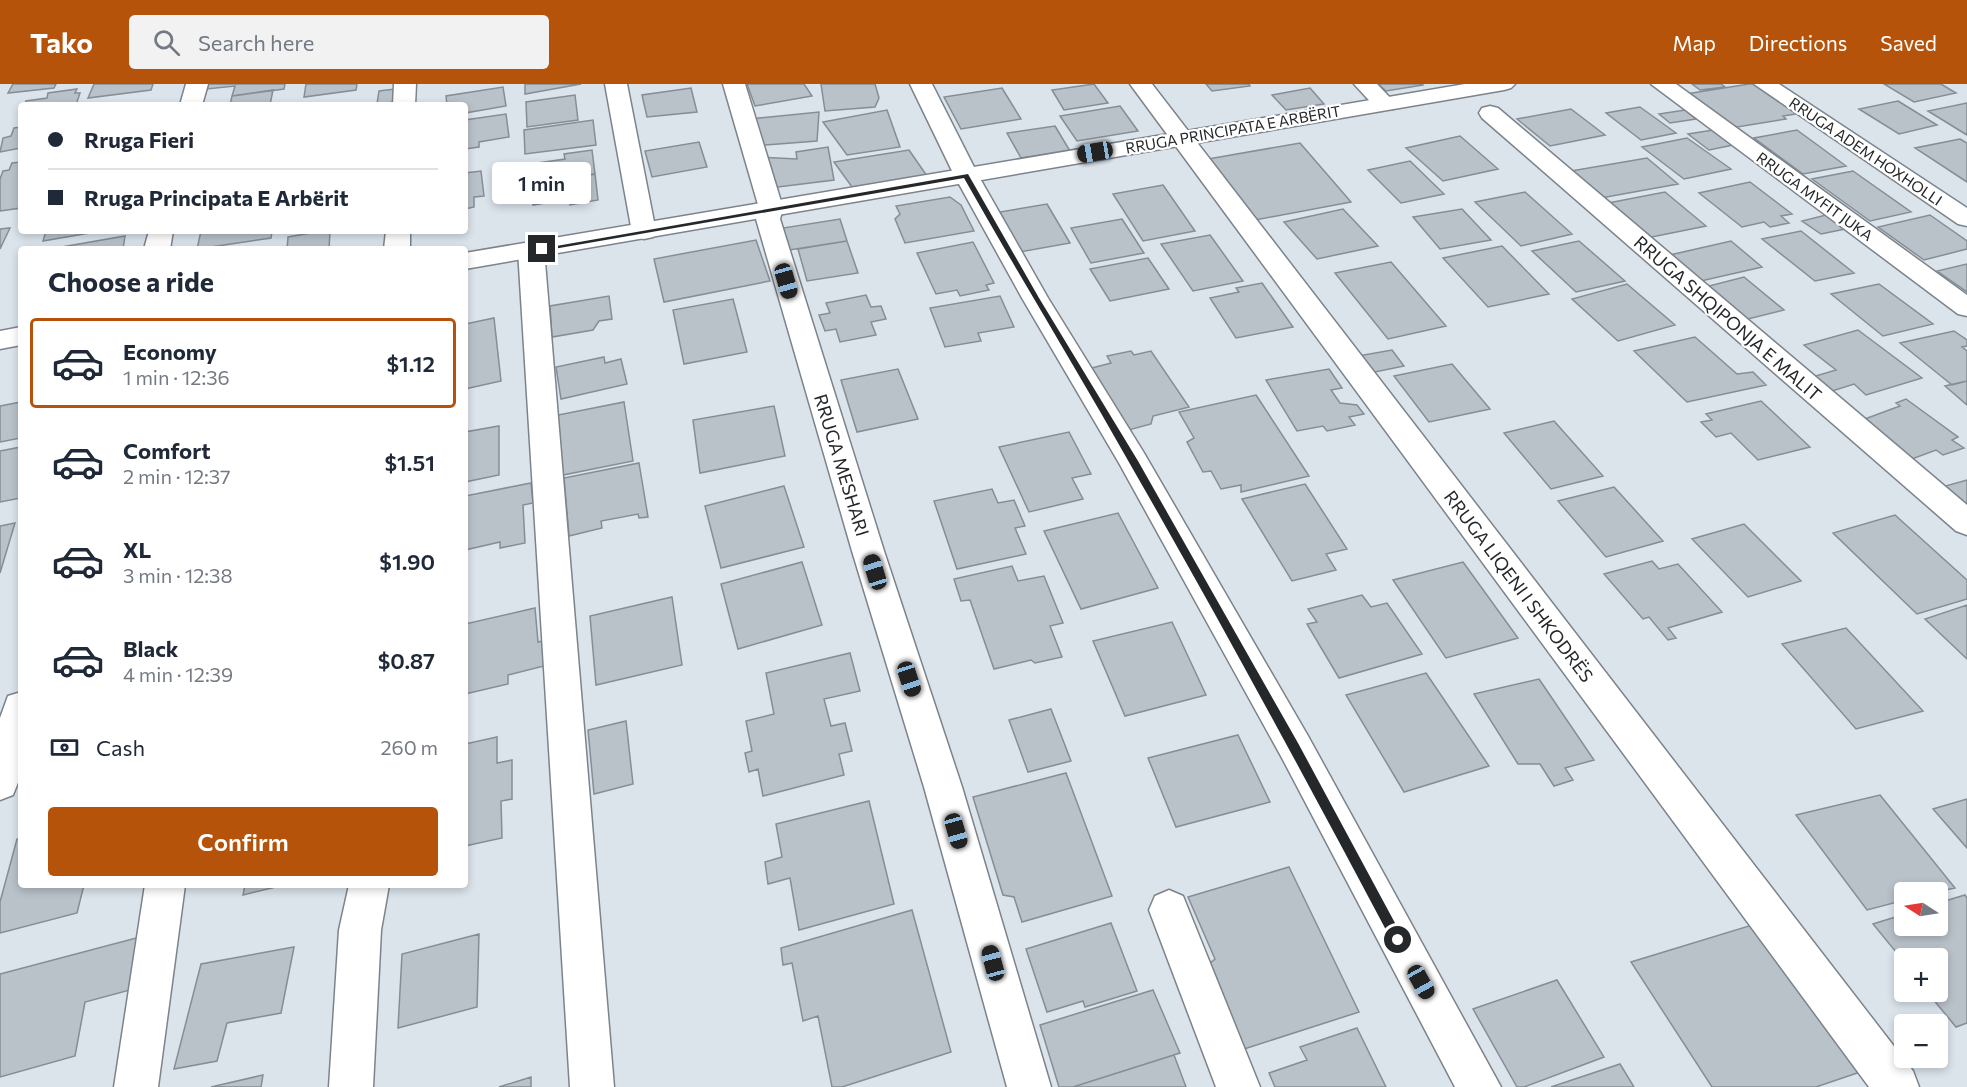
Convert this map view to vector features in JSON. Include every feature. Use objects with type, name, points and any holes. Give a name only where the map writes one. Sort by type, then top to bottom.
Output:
[{"type":"street","points":[[192,102],[197,84]]},
{"type":"street","points":[[404,102],[405,84]]},
{"type":"street","points":[[616,84],[644,232]]},
{"type":"street","name":"RRUGA MESHARI","points":[[734,84],[771,208],[768,219],[865,540],[943,787],[1029,1087]]},
{"type":"street","points":[[921,84],[966,175],[1035,298],[1133,461],[1289,737],[1479,1087]]},
{"type":"street","name":"RRUGA LIQENI I SHKODRËS","points":[[1141,84],[1897,1087]]},
{"type":"street","points":[[1365,84],[1385,104]]},
{"type":"street","name":"RRUGA PRINCIPATA E ARBËRIT","points":[[468,260],[644,232],[1180,137],[1504,84]]},
{"type":"street","name":"RRUGA MYFIT JUKA","points":[[1662,84],[1967,308]]},
{"type":"street","name":"RRUGA ADEM HOXHOLLI","points":[[1765,84],[1967,219]]},
{"type":"street","name":"RRUGA SHQIPONJA E MALIT","points":[[1490,113],[1967,523]]},
{"type":"street","points":[[531,250],[544,470],[592,1087]]},
{"type":"street","points":[[0,340],[18,337]]},
{"type":"street","points":[[0,783],[18,718]]},
{"type":"street","points":[[136,1087],[165,888]]},
{"type":"street","points":[[351,1087],[360,930],[368,888]]},
{"type":"street","points":[[1169,910],[1238,1087]]},
{"type":"building","points":[[13,84],[56,84],[54,88],[8,93]]},
{"type":"building","points":[[94,84],[153,84],[151,90],[88,98]]},
{"type":"building","points":[[208,84],[285,84],[284,89],[232,96],[235,86],[207,89]]},
{"type":"building","points":[[306,84],[357,84],[356,90],[304,97]]},
{"type":"building","points":[[525,84],[581,84],[525,94]]},
{"type":"building","points":[[747,84],[804,84],[812,96],[755,106]]},
{"type":"building","points":[[821,84],[875,84],[879,98],[875,107],[825,111]]},
{"type":"building","points":[[1094,84],[1108,103],[1064,110],[1052,90]]},
{"type":"building","points":[[1206,84],[1249,84],[1250,86],[1212,91]]},
{"type":"building","points":[[1378,84],[1422,84],[1423,85],[1386,91]]},
{"type":"building","points":[[1692,84],[1721,84],[1725,87],[1700,90]]},
{"type":"building","points":[[1761,84],[1802,113],[1783,116],[1786,119],[1731,128],[1686,94]]},
{"type":"building","points":[[1884,84],[1941,84],[1956,93],[1914,102]]},
{"type":"building","points":[[503,87],[506,106],[468,112],[468,102],[447,102],[446,96]]},
{"type":"building","points":[[691,88],[697,112],[647,117],[642,95]]},
{"type":"building","points":[[1002,88],[1021,119],[961,129],[944,97]]},
{"type":"building","points":[[1310,88],[1324,104],[1286,110],[1272,95]]},
{"type":"building","points":[[77,89],[75,93],[80,93],[77,102],[26,102],[47,98],[48,93]]},
{"type":"building","points":[[395,89],[394,102],[377,102],[379,91]]},
{"type":"building","points":[[273,90],[271,102],[231,102],[232,96]]},
{"type":"building","points":[[575,95],[578,120],[527,127],[526,102]]},
{"type":"building","points":[[1898,101],[1937,125],[1899,134],[1859,109]]},
{"type":"building","points":[[1967,103],[1967,135],[1928,111]]},
{"type":"building","points":[[1120,106],[1138,131],[1077,141],[1060,116]]},
{"type":"building","points":[[1640,107],[1676,133],[1641,140],[1606,113]]},
{"type":"building","points":[[1571,109],[1605,135],[1550,146],[1517,119]]},
{"type":"building","points":[[887,110],[900,147],[847,155],[823,122]]},
{"type":"building","points":[[1685,110],[1696,119],[1670,123],[1659,114]]},
{"type":"building","points":[[819,112],[817,141],[754,146],[749,119]]},
{"type":"building","points":[[506,114],[509,137],[479,142],[479,147],[468,149],[468,120]]},
{"type":"building","points":[[593,120],[596,145],[525,154],[524,130]]},
{"type":"building","points":[[1055,126],[1070,151],[1021,158],[1007,133]]},
{"type":"building","points":[[18,127],[18,149],[0,152],[3,138],[11,136],[14,128]]},
{"type":"building","points":[[1713,130],[1733,145],[1709,150],[1688,134]]},
{"type":"building","points":[[1797,130],[1846,166],[1803,174],[1754,138]]},
{"type":"building","points":[[1460,136],[1498,169],[1443,181],[1406,148]]},
{"type":"building","points":[[1687,138],[1731,169],[1684,179],[1642,147]]},
{"type":"building","points":[[1960,139],[1967,143],[1967,182],[1915,148]]},
{"type":"building","points":[[699,142],[707,167],[652,177],[645,151]]},
{"type":"building","points":[[1300,143],[1351,202],[1255,220],[1208,159]]},
{"type":"building","points":[[828,147],[834,180],[770,188],[759,157],[797,159],[796,152]]},
{"type":"building","points":[[592,150],[595,174],[532,184],[531,164],[565,159],[564,154]]},
{"type":"building","points":[[909,150],[927,176],[852,187],[834,162]]},
{"type":"building","points":[[1647,158],[1678,184],[1601,198],[1571,171]]},
{"type":"building","points":[[1410,161],[1444,194],[1401,203],[1368,170]]},
{"type":"building","points":[[18,162],[18,208],[0,211],[0,179],[3,171],[9,170],[12,163]]},
{"type":"building","points":[[481,171],[484,196],[474,197],[474,207],[468,208],[468,173]]},
{"type":"building","points":[[1853,171],[1911,212],[1870,221],[1812,179]]},
{"type":"building","points":[[595,174],[598,200],[570,205],[569,199],[533,205],[532,184]]},
{"type":"building","points":[[1750,182],[1792,214],[1781,216],[1789,223],[1770,227],[1764,222],[1742,227],[1699,193]]},
{"type":"building","points":[[1163,185],[1195,231],[1143,241],[1113,194]]},
{"type":"building","points":[[1525,192],[1572,234],[1521,246],[1475,202]]},
{"type":"building","points":[[1665,192],[1706,226],[1642,239],[1603,204]]},
{"type":"building","points":[[950,197],[961,205],[974,231],[905,243],[895,219],[900,214],[896,206]]},
{"type":"building","points":[[1047,204],[1070,243],[1020,252],[1000,212]]},
{"type":"building","points":[[1343,209],[1378,246],[1317,259],[1284,222]]},
{"type":"building","points":[[1462,209],[1491,240],[1440,249],[1413,217]]},
{"type":"building","points":[[1826,215],[1845,229],[1821,234],[1802,221]]},
{"type":"building","points":[[1930,215],[1967,241],[1967,249],[1924,260],[1878,227]]},
{"type":"building","points":[[840,219],[847,241],[789,250],[783,228]]},
{"type":"building","points":[[1122,219],[1144,253],[1091,263],[1071,228]]},
{"type":"building","points":[[10,228],[0,249],[0,229]]},
{"type":"building","points":[[1801,231],[1854,273],[1815,281],[1762,239]]},
{"type":"building","points":[[45,234],[84,234],[43,241]]},
{"type":"building","points":[[200,234],[272,234],[271,238],[217,246],[198,246]]},
{"type":"building","points":[[330,234],[329,246],[287,246],[288,237]]},
{"type":"building","points":[[1210,235],[1243,281],[1193,291],[1161,244]]},
{"type":"building","points":[[125,236],[123,246],[68,246]]},
{"type":"building","points":[[756,240],[770,281],[664,302],[654,259]]},
{"type":"building","points":[[847,241],[858,273],[807,281],[798,249]]},
{"type":"building","points":[[1579,241],[1625,281],[1576,292],[1532,251]]},
{"type":"building","points":[[1731,241],[1762,267],[1701,281],[1670,255]]},
{"type":"building","points":[[973,242],[994,283],[986,285],[989,290],[960,296],[957,290],[936,294],[917,253]]},
{"type":"building","points":[[1502,246],[1549,294],[1488,307],[1443,258]]},
{"type":"building","points":[[1148,258],[1169,289],[1110,301],[1090,269]]},
{"type":"building","points":[[1391,262],[1446,326],[1388,339],[1335,273]]},
{"type":"building","points":[[1967,264],[1967,292],[1937,271]]},
{"type":"building","points":[[1744,277],[1784,310],[1740,321],[1701,288]]},
{"type":"building","points":[[1262,283],[1293,327],[1236,338],[1210,298],[1239,292],[1236,288]]},
{"type":"building","points":[[1627,284],[1675,325],[1618,341],[1572,299]]},
{"type":"building","points":[[1879,284],[1933,324],[1883,336],[1831,294]]},
{"type":"building","points":[[866,295],[871,307],[881,306],[886,319],[871,322],[876,335],[840,342],[836,329],[825,331],[819,315],[830,313],[826,303]]},
{"type":"building","points":[[609,296],[612,319],[599,321],[593,330],[552,337],[550,306]]},
{"type":"building","points":[[1000,296],[1014,327],[978,333],[981,341],[945,347],[930,308]]},
{"type":"building","points":[[733,299],[747,352],[684,364],[673,310]]},
{"type":"building","points":[[494,318],[501,381],[468,388],[468,323]]},
{"type":"building","points":[[1858,330],[1922,378],[1866,395],[1854,384],[1826,393],[1809,378],[1836,370],[1804,345]]},
{"type":"building","points":[[1954,331],[1967,340],[1967,346],[1962,347],[1967,351],[1967,381],[1952,385],[1900,343]]},
{"type":"building","points":[[1695,337],[1737,374],[1753,372],[1766,385],[1687,402],[1634,351]]},
{"type":"building","points":[[1392,350],[1404,366],[1370,373],[1358,356]]},
{"type":"building","points":[[1131,351],[1134,355],[1151,351],[1189,407],[1153,416],[1151,424],[1125,431],[1088,369],[1111,363],[1107,356]]},
{"type":"building","points":[[604,357],[605,363],[621,359],[627,384],[561,399],[556,367]]},
{"type":"building","points":[[1452,364],[1490,409],[1429,422],[1394,376]]},
{"type":"building","points":[[898,369],[918,419],[857,432],[841,380]]},
{"type":"building","points":[[1329,369],[1342,388],[1331,390],[1340,403],[1357,405],[1364,414],[1349,417],[1355,425],[1327,431],[1323,426],[1297,431],[1266,380]]},
{"type":"building","points":[[1967,381],[1967,405],[1945,386]]},
{"type":"building","points":[[1256,395],[1309,476],[1241,492],[1241,485],[1221,489],[1211,471],[1203,472],[1187,442],[1194,438],[1179,412]]},
{"type":"building","points":[[1906,399],[1958,437],[1952,440],[1964,448],[1943,455],[1936,450],[1912,459],[1862,420],[1900,406],[1896,403]]},
{"type":"building","points":[[1761,401],[1810,447],[1758,460],[1731,433],[1716,437],[1701,422],[1712,420],[1706,414]]},
{"type":"building","points":[[624,402],[633,461],[563,475],[558,415]]},
{"type":"building","points":[[18,403],[18,439],[0,442],[0,406]]},
{"type":"building","points":[[774,406],[785,456],[700,473],[693,420]]},
{"type":"building","points":[[1554,421],[1603,476],[1551,489],[1504,433]]},
{"type":"building","points":[[499,426],[499,475],[468,481],[468,431]]},
{"type":"building","points":[[1069,432],[1091,474],[1072,478],[1083,499],[1029,512],[999,447]]},
{"type":"building","points":[[18,448],[18,499],[0,502],[0,451]]},
{"type":"building","points":[[639,463],[648,517],[639,518],[638,514],[601,521],[602,528],[569,536],[564,478]]},
{"type":"building","points":[[1967,480],[1967,509],[1942,487]]},
{"type":"building","points":[[531,483],[533,503],[523,505],[525,543],[500,548],[500,542],[468,549],[468,495]]},
{"type":"building","points":[[1305,484],[1347,549],[1326,554],[1336,570],[1292,581],[1242,499]]},
{"type":"building","points":[[784,486],[804,547],[721,568],[705,506]]},
{"type":"building","points":[[1614,487],[1663,541],[1606,557],[1558,501]]},
{"type":"building","points":[[992,489],[998,503],[1014,500],[1025,526],[1015,528],[1026,554],[957,569],[934,501]]},
{"type":"building","points":[[1118,513],[1158,588],[1081,609],[1044,531]]},
{"type":"building","points":[[1895,515],[1967,580],[1967,599],[1917,614],[1833,533]]},
{"type":"building","points":[[15,523],[0,573],[0,526]]},
{"type":"building","points":[[1744,524],[1801,581],[1748,597],[1692,539]]},
{"type":"building","points":[[1652,561],[1659,569],[1678,564],[1722,612],[1668,628],[1676,638],[1668,640],[1649,617],[1643,619],[1604,574]]},
{"type":"building","points":[[802,562],[822,625],[738,649],[721,584]]},
{"type":"building","points":[[1463,562],[1518,638],[1446,658],[1393,580]]},
{"type":"building","points":[[1012,566],[1018,581],[1044,576],[1063,623],[1050,626],[1062,657],[1035,663],[1031,660],[994,669],[970,600],[961,601],[954,579]]},
{"type":"building","points":[[1362,595],[1371,607],[1387,603],[1422,654],[1339,678],[1307,624],[1317,622],[1308,609]]},
{"type":"building","points":[[672,597],[682,665],[596,685],[590,616]]},
{"type":"building","points":[[1967,605],[1967,659],[1925,619]]},
{"type":"building","points":[[535,608],[538,642],[546,640],[548,665],[508,675],[508,684],[468,693],[468,623]]},
{"type":"building","points":[[1172,622],[1206,695],[1125,716],[1093,641]]},
{"type":"building","points":[[1846,628],[1923,711],[1856,729],[1782,644]]},
{"type":"building","points":[[850,653],[860,691],[824,699],[831,726],[845,723],[852,751],[839,754],[844,775],[763,796],[758,769],[749,772],[745,753],[752,751],[746,721],[774,714],[766,673]]},
{"type":"building","points":[[1426,673],[1489,766],[1404,792],[1346,695]]},
{"type":"building","points":[[1539,679],[1594,760],[1565,768],[1573,780],[1554,786],[1540,764],[1518,764],[1474,694]]},
{"type":"building","points":[[1051,709],[1071,761],[1028,772],[1009,720]]},
{"type":"building","points":[[626,721],[633,784],[594,794],[588,730]]},
{"type":"building","points":[[1238,735],[1270,802],[1176,827],[1148,758]]},
{"type":"building","points":[[497,737],[497,763],[512,760],[512,799],[501,801],[502,838],[468,845],[468,743]]},
{"type":"building","points":[[1066,773],[1112,896],[1022,922],[1014,897],[1003,895],[973,797]]},
{"type":"building","points":[[1880,795],[1955,888],[1948,889],[1948,882],[1894,882],[1894,903],[1867,910],[1796,815]]},
{"type":"building","points":[[1967,799],[1967,848],[1933,809]]},
{"type":"building","points":[[869,801],[894,904],[799,930],[790,878],[768,884],[765,862],[782,857],[776,824]]},
{"type":"building","points":[[17,839],[18,888],[83,888],[77,913],[0,933],[0,902]]},
{"type":"building","points":[[1289,867],[1359,1012],[1244,1049],[1209,964],[1215,959],[1188,897]]},
{"type":"building","points":[[244,888],[272,888],[243,895]]},
{"type":"building","points":[[1965,895],[1967,898],[1967,1023],[1956,1027],[1948,1014],[1945,1014],[1935,1002],[1948,1002],[1948,948],[1894,950],[1873,924],[1894,917],[1894,936],[1948,936],[1948,900]]},
{"type":"building","points":[[912,910],[951,1052],[842,1087],[832,1087],[818,1016],[803,1021],[792,963],[783,965],[781,948]]},
{"type":"building","points":[[1111,923],[1137,991],[1085,1007],[1083,1001],[1047,1012],[1026,949]]},
{"type":"building","points":[[1752,925],[1860,1072],[1816,1087],[1712,1087],[1631,962]]},
{"type":"building","points":[[479,934],[477,1007],[398,1028],[402,954]]},
{"type":"building","points":[[140,937],[130,990],[85,1002],[75,1056],[0,1077],[0,974]]},
{"type":"building","points":[[294,947],[281,1013],[227,1023],[217,1061],[174,1069],[201,964]]},
{"type":"building","points":[[1557,980],[1604,1057],[1524,1087],[1517,1087],[1473,1009]]},
{"type":"building","points":[[1153,990],[1180,1053],[1073,1087],[1059,1087],[1040,1025]]},
{"type":"building","points":[[1357,1028],[1386,1087],[1275,1087],[1269,1073],[1307,1060],[1300,1047]]},
{"type":"building","points":[[1174,1055],[1186,1087],[1073,1087]]},
{"type":"building","points":[[1620,1064],[1634,1087],[1551,1087]]},
{"type":"building","points":[[263,1075],[261,1087],[211,1087]]},
{"type":"building","points":[[531,1077],[531,1087],[499,1087]]},
{"type":"route","points":[[542,249],[966,175],[1035,298],[1133,461],[1294,747],[1398,940]]}]
